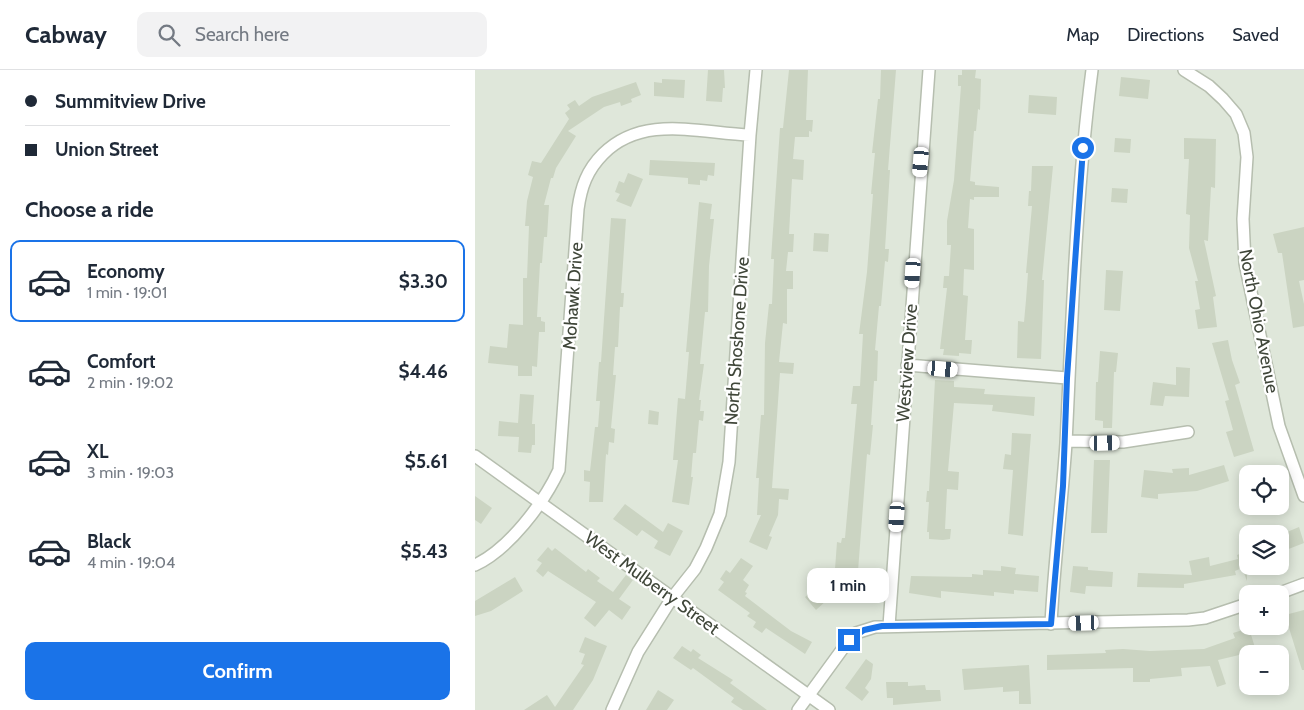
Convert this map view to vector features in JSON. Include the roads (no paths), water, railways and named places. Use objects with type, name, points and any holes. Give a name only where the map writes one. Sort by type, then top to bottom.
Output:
[{"type":"street","name":"North Shoshone Drive","points":[[612,710],[639,652],[672,598],[695,569],[720,514],[724,492],[735,381],[750,135],[756,70]]},
{"type":"street","name":"Westview Drive","points":[[889,626],[929,70]]},
{"type":"street","points":[[1051,624],[1066,441],[1067,378],[1085,130],[1092,70]]},
{"type":"street","name":"North Ohio Avenue","points":[[1184,70],[1209,86],[1236,114],[1246,144],[1243,218],[1245,263],[1279,426],[1304,496]]},
{"type":"street","name":"Mohawk Drive","points":[[475,565],[493,554],[512,538],[539,503],[559,470],[562,452],[578,209],[581,190],[587,174],[597,160],[611,146],[629,134],[663,128],[750,135]]},
{"type":"street","points":[[907,366],[1067,378]]},
{"type":"street","points":[[1066,441],[1123,442],[1188,432]]},
{"type":"street","name":"West Mulberry Street","points":[[475,456],[829,710]]},
{"type":"street","points":[[1289,590],[1304,584]]},
{"type":"street","points":[[798,710],[807,695],[849,640],[856,633],[875,627],[1051,624],[1205,618],[1239,607]]}]
